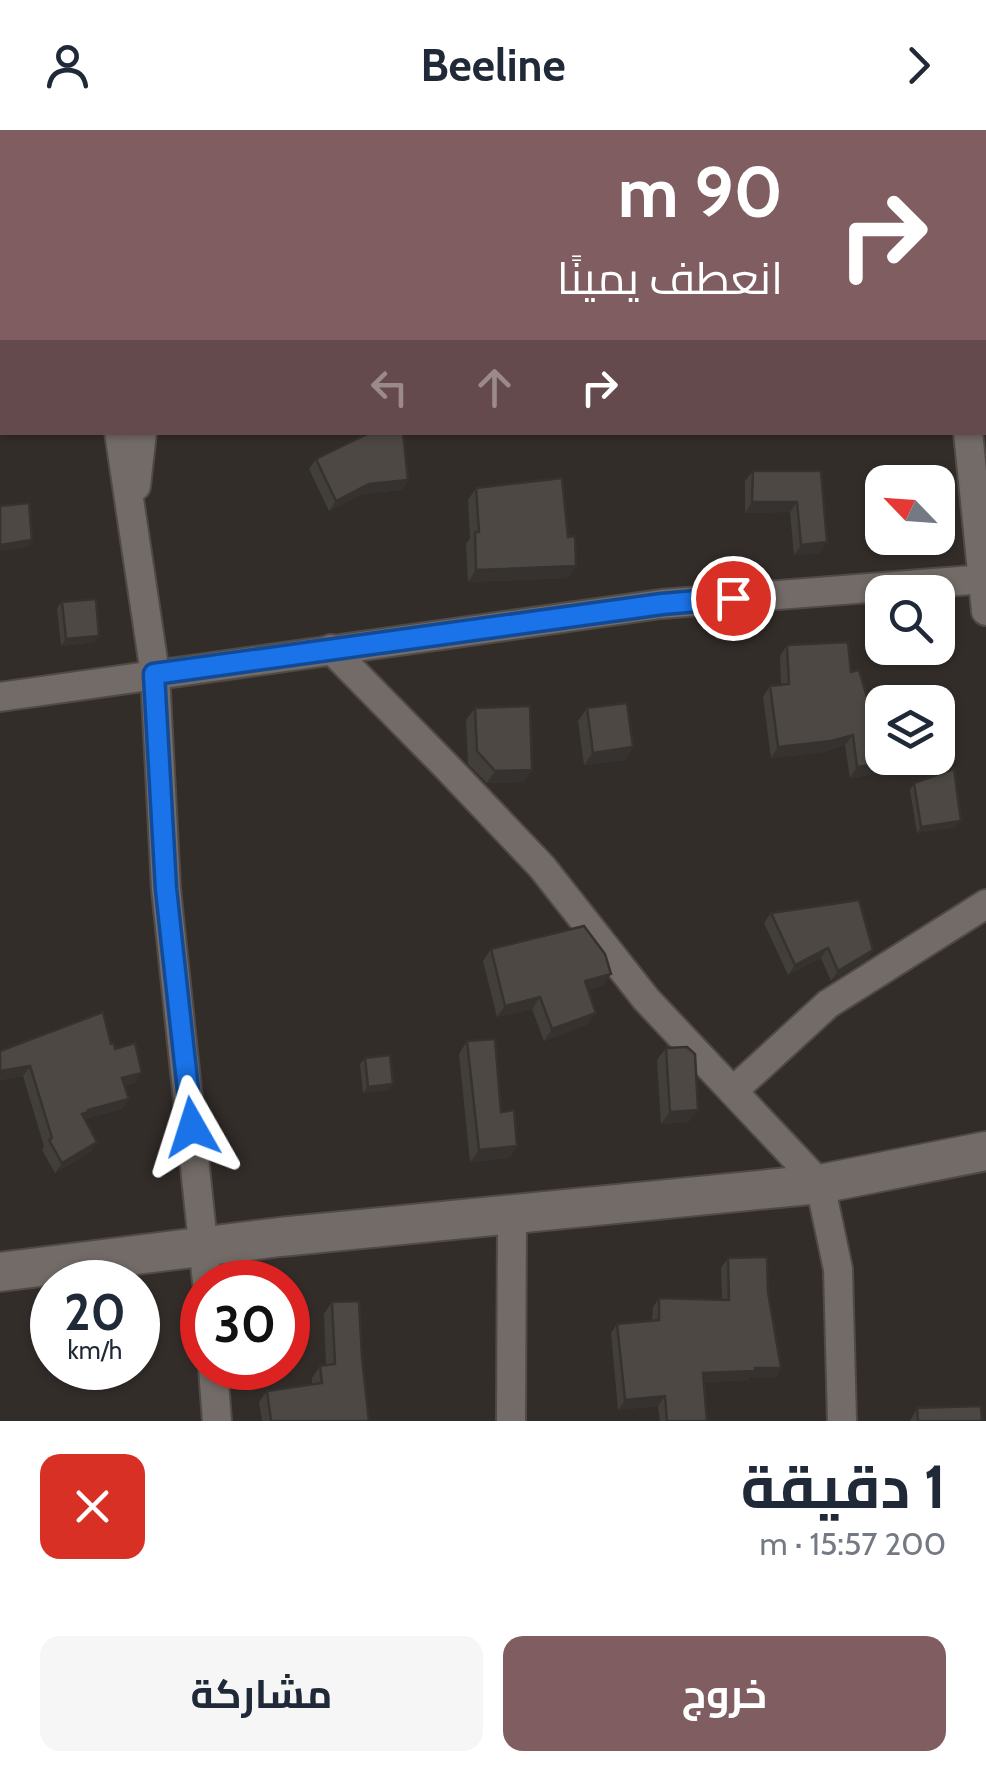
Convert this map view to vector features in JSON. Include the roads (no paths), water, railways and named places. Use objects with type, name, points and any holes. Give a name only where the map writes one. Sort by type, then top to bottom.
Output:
[{"type":"main road","points":[[230,1260],[512,1214],[820,1184],[986,1151]]},
{"type":"main road","points":[[0,1272],[180,1265]]},
{"type":"street","points":[[119,435],[154,674],[166,889],[206,1260]]},
{"type":"street","points":[[132,528],[142,435]]},
{"type":"street","points":[[968,435],[986,611]]},
{"type":"street","points":[[0,697],[662,604],[984,579]]},
{"type":"street","points":[[332,650],[542,867],[646,999],[820,1184],[838,1269],[842,1421]]},
{"type":"street","points":[[733,1091],[828,1004],[986,904]]},
{"type":"street","points":[[511,1421],[512,1214]]},
{"type":"street","points":[[215,1390],[217,1421]]}]
